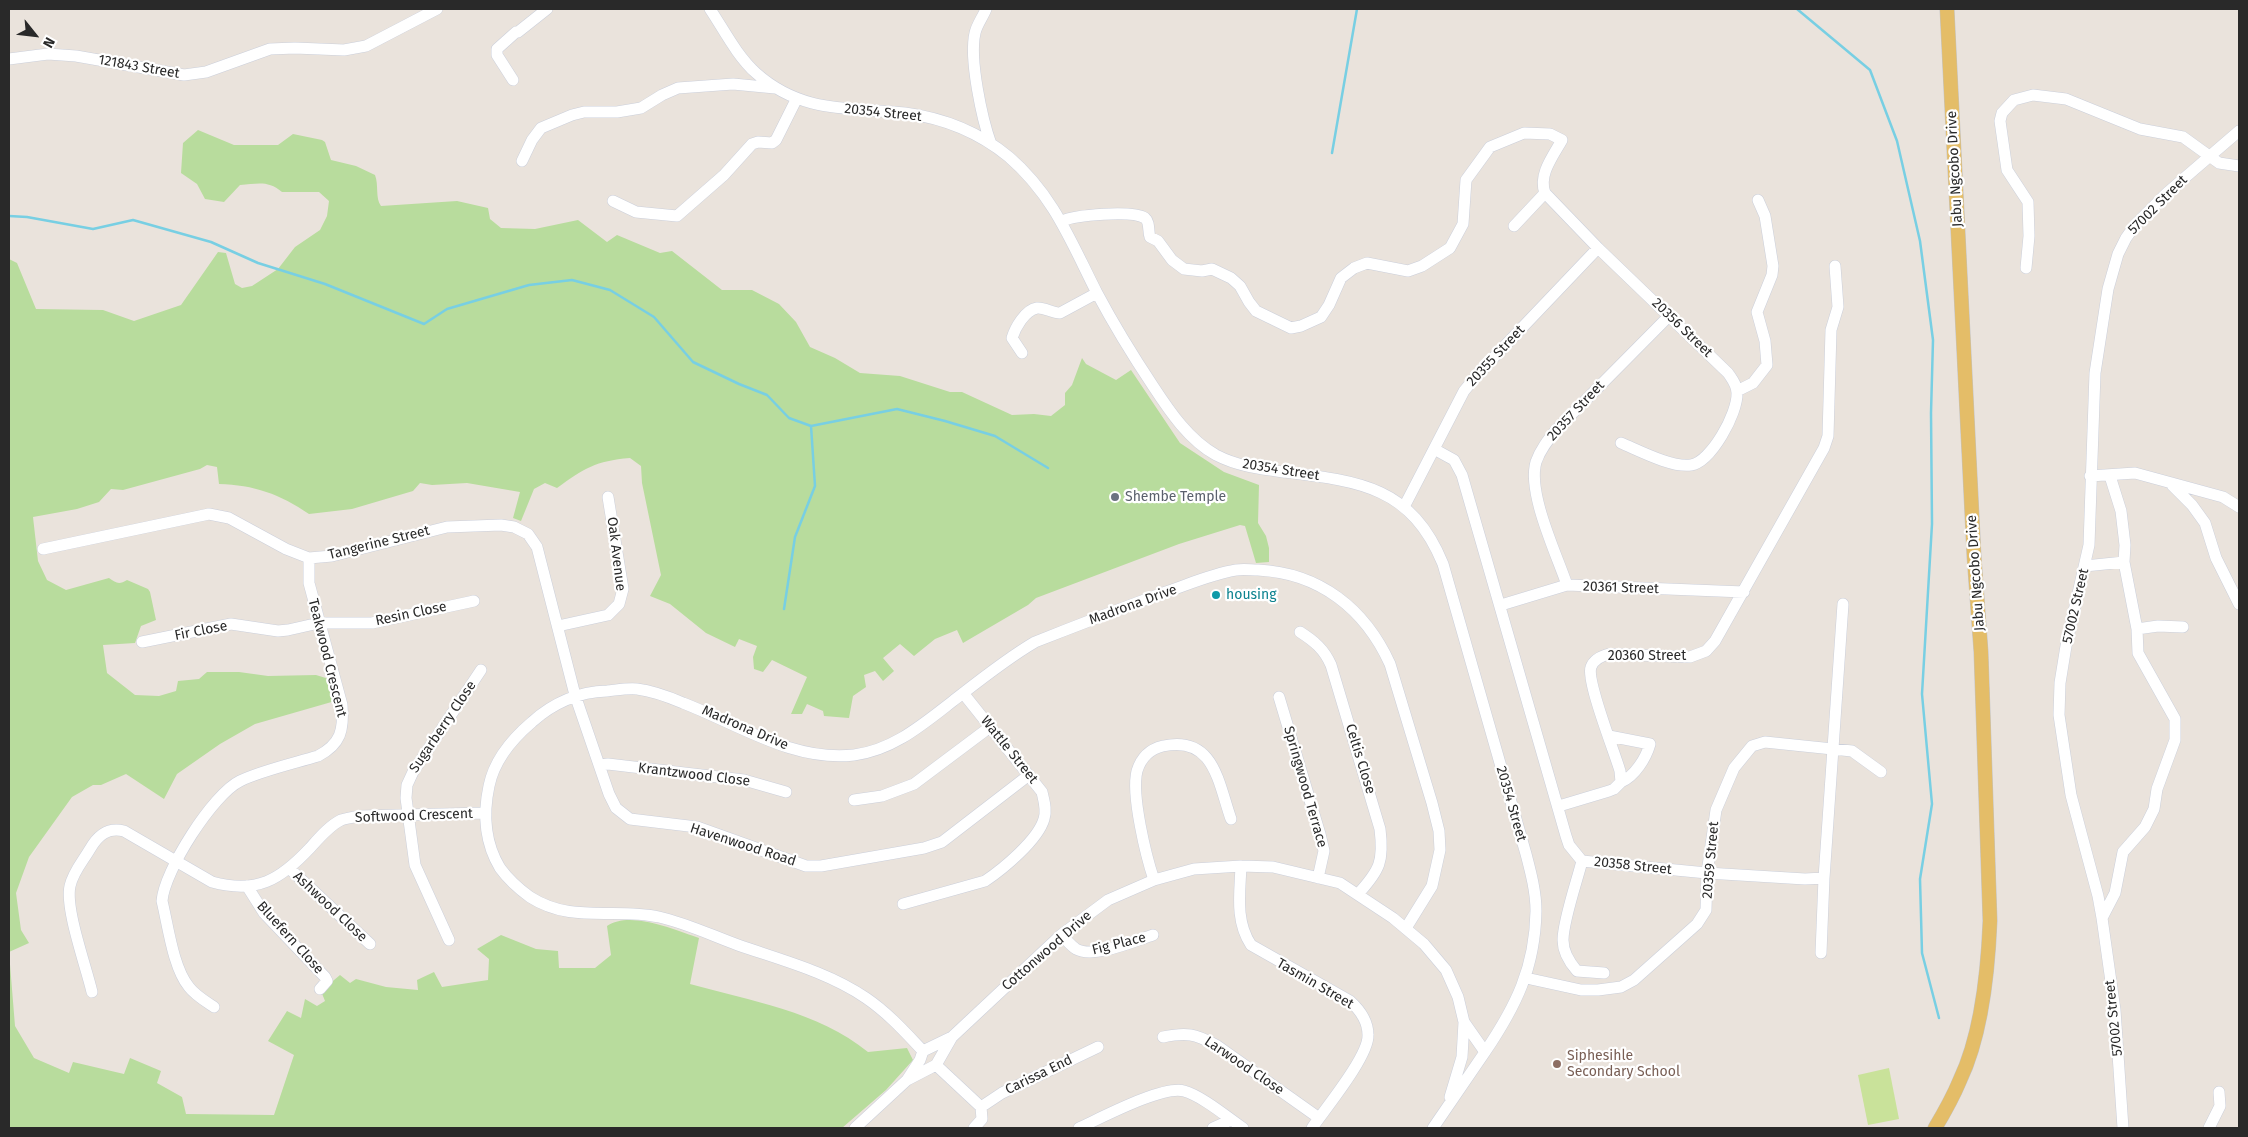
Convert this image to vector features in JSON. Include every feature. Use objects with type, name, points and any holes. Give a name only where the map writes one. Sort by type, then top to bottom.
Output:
[{"type":"main road","name":"Jabu Ngcobo Drive","points":[[1935,1128],[1961,1079],[1972,1045],[1983,998],[1988,962],[1990,921],[1981,652],[1974,556],[1947,9]]},
{"type":"street","name":"121843 Street","points":[[9,59],[48,54],[76,56],[184,75],[206,72],[270,50],[295,48],[344,50],[366,46],[437,9]]},
{"type":"street","points":[[513,80],[497,56],[497,49],[547,9]]},
{"type":"street","name":"20354 Street","points":[[710,9],[754,72],[775,88],[796,100],[836,108],[924,117],[951,124],[991,144],[1033,180],[1062,222],[1097,294],[1124,342],[1160,397],[1190,434],[1202,445],[1232,462],[1247,466],[1368,486],[1404,507],[1434,541],[1444,564],[1526,854],[1534,886],[1536,910],[1534,936],[1526,978],[1511,1013],[1444,1112]]},
{"type":"street","points":[[986,9],[975,33],[974,54],[983,112],[991,144]]},
{"type":"street","points":[[522,161],[532,140],[541,128],[572,115],[584,112],[617,112],[641,108],[662,94],[678,88],[733,84],[775,88]]},
{"type":"street","points":[[2026,268],[2029,236],[2028,202],[2007,170],[2000,121],[2002,113],[2014,100],[2033,95],[2066,99],[2140,129],[2183,137],[2219,164],[2239,166]]},
{"type":"street","points":[[613,201],[636,212],[677,216],[724,175],[752,144],[758,142],[772,143],[776,140],[796,100]]},
{"type":"street","name":"57002 Street","points":[[2123,1128],[2115,1010],[2102,918],[2071,795],[2059,715],[2060,683],[2066,646],[2089,545],[2095,373],[2108,289],[2118,254],[2126,238],[2142,218],[2208,156],[2239,131]]},
{"type":"street","points":[[1062,222],[1070,218],[1118,215],[1133,215],[1145,218],[1148,223],[1150,237],[1158,240],[1172,260],[1184,270],[1202,271],[1212,269],[1231,278],[1240,286],[1256,311],[1291,328],[1301,326],[1321,317],[1330,305],[1341,278],[1354,268],[1367,263],[1408,271],[1422,266],[1450,248],[1462,224],[1466,180],[1490,147],[1524,132],[1550,134],[1562,140],[1546,170],[1543,184],[1545,193],[1514,226]]},
{"type":"street","name":"20356 Street","points":[[1545,193],[1598,248],[1670,315],[1728,373],[1737,391]]},
{"type":"street","points":[[1620,443],[1681,465],[1698,463],[1709,454],[1730,420],[1737,401],[1737,391],[1752,383],[1767,365],[1765,341],[1757,312],[1772,275],[1773,266],[1765,216],[1758,200]]},
{"type":"street","name":"20355 Street","points":[[1404,507],[1464,391],[1598,248]]},
{"type":"street","name":"20360 Street","points":[[1621,782],[1620,771],[1593,690],[1590,673],[1594,662],[1599,657],[1609,654],[1690,657],[1706,652],[1715,641],[1744,592],[1828,436],[1831,330],[1838,307],[1835,266]]},
{"type":"street","points":[[1022,353],[1012,338],[1018,324],[1031,310],[1040,308],[1060,313],[1097,294]]},
{"type":"street","name":"20357 Street","points":[[1568,585],[1535,492],[1536,463],[1541,449],[1556,430],[1670,315]]},
{"type":"street","name":"20358 Street","points":[[1434,449],[1454,460],[1462,475],[1569,845],[1582,861],[1707,873],[1805,879],[1824,878]]},
{"type":"street","points":[[2090,476],[2135,473],[2170,484],[2224,497],[2239,507]]},
{"type":"street","points":[[2102,918],[2115,893],[2123,852],[2145,827],[2154,809],[2157,789],[2175,740],[2175,719],[2138,653],[2137,629],[2124,562],[2125,545],[2121,511],[2110,476]]},
{"type":"street","points":[[2170,484],[2192,505],[2204,523],[2216,558],[2239,604]]},
{"type":"street","name":"Oak Avenue","points":[[558,626],[608,615],[619,604],[623,589],[608,497]]},
{"type":"street","name":"Tangerine Street","points":[[43,549],[209,514],[229,518],[286,549],[309,558],[332,556],[447,526],[501,525],[514,527],[528,534],[537,547],[575,695]]},
{"type":"street","name":"Teakwood Crescent","points":[[214,1007],[188,988],[176,961],[162,901],[164,884],[210,807],[230,787],[240,780],[318,756],[327,751],[338,739],[343,721],[342,705],[308,583],[309,558]]},
{"type":"street","points":[[2085,566],[2124,562]]},
{"type":"street","name":"Madrona Drive","points":[[981,1107],[929,1059],[900,1026],[854,990],[833,979],[660,917],[570,913],[539,902],[517,887],[498,864],[487,837],[485,813],[490,780],[497,763],[507,749],[543,713],[575,695],[594,691],[636,689],[662,694],[790,749],[824,755],[851,755],[873,752],[897,742],[918,728],[1012,656],[1035,642],[1207,577],[1237,570],[1270,571],[1291,575],[1324,589],[1350,607],[1365,621],[1381,644],[1390,664],[1434,812],[1440,850],[1438,867],[1432,886],[1406,928]]},
{"type":"street","name":"20361 Street","points":[[1501,605],[1568,585],[1744,592]]},
{"type":"street","name":"Resin Close","points":[[319,623],[379,622],[474,601]]},
{"type":"street","points":[[1821,953],[1824,878],[1843,604]]},
{"type":"street","name":"Fir Close","points":[[142,642],[221,625],[242,625],[268,630],[288,630],[319,623]]},
{"type":"street","points":[[2137,629],[2158,626],[2183,627]]},
{"type":"street","name":"Celtis Close","points":[[1300,632],[1314,641],[1328,657],[1380,828],[1383,849],[1379,868],[1375,876],[1358,894]]},
{"type":"street","name":"Sugarberry Close","points":[[449,940],[415,864],[408,814],[407,785],[412,772],[481,670]]},
{"type":"street","name":"Wattle Street","points":[[903,904],[984,881],[996,873],[1034,836],[1045,817],[1046,807],[1042,792],[963,693]]},
{"type":"street","name":"Havenwood Road","points":[[575,695],[616,808],[630,819],[638,822],[697,827],[806,866],[821,866],[924,848],[942,842],[1029,774]]},
{"type":"street","name":"Springwood Terrace","points":[[1279,697],[1324,851],[1318,878]]},
{"type":"street","points":[[854,800],[882,796],[914,784],[990,727]]},
{"type":"street","points":[[1559,806],[1609,791],[1629,777],[1637,768],[1650,744],[1609,736]]},
{"type":"street","name":"20359 Street","points":[[1526,978],[1580,990],[1621,987],[1634,980],[1703,917],[1708,898],[1707,873],[1716,810],[1734,768],[1752,746],[1765,742],[1852,751],[1881,772]]},
{"type":"street","points":[[1154,880],[1143,840],[1136,783],[1137,771],[1142,759],[1149,752],[1161,746],[1183,744],[1194,746],[1202,751],[1213,767],[1231,819]]},
{"type":"street","name":"Krantzwood Close","points":[[600,765],[608,764],[744,780],[786,792]]},
{"type":"street","name":"Softwood Crescent","points":[[92,992],[68,896],[74,875],[92,844],[103,833],[118,829],[133,835],[212,882],[247,886],[266,882],[290,869],[324,832],[342,820],[360,816],[485,813]]},
{"type":"street","points":[[1582,861],[1563,939],[1569,959],[1579,972],[1604,973]]},
{"type":"street","name":"Cottonwood Drive","points":[[929,1059],[1061,934],[1108,900],[1154,880],[1194,869],[1241,866],[1273,867],[1340,883],[1406,928],[1424,944],[1446,970],[1458,997],[1464,1022],[1485,1052]]},
{"type":"street","name":"Tasmin Street","points":[[1241,866],[1240,923],[1244,935],[1251,945],[1350,1001],[1362,1014],[1367,1025],[1368,1036],[1362,1056],[1312,1128]]},
{"type":"street","name":"Ashwood Close","points":[[290,869],[370,944]]},
{"type":"street","name":"Bluefern Close","points":[[247,886],[264,913],[325,977],[327,981],[320,989]]},
{"type":"street","name":"Fig Place","points":[[1061,934],[1076,949],[1088,952],[1100,951],[1153,935]]},
{"type":"street","points":[[1432,1128],[1444,1112],[1462,1057],[1464,1022]]},
{"type":"street","name":"Larwood Close","points":[[1163,1037],[1182,1033],[1199,1036],[1216,1045],[1319,1118]]},
{"type":"street","name":"Carissa End","points":[[981,1107],[1010,1089],[1098,1047]]},
{"type":"street","points":[[855,1128],[929,1059]]},
{"type":"street","points":[[1079,1128],[1160,1093],[1177,1090],[1193,1095],[1243,1128]]},
{"type":"street","points":[[2209,1128],[2220,1106],[2219,1092]]},
{"type":"street","points":[[974,1128],[982,1119],[981,1107]]},
{"type":"street","points":[[1213,1128],[1231,1120]]},
{"type":"green space","points":[[198,130],[234,145],[278,145],[293,134],[322,140],[325,142],[331,160],[356,166],[375,175],[378,199],[381,206],[457,201],[488,208],[490,219],[501,228],[535,229],[578,220],[607,242],[617,235],[660,253],[672,251],[722,290],[752,290],[779,304],[796,322],[810,347],[835,358],[860,373],[900,376],[950,392],[962,392],[1012,415],[1034,414],[1051,416],[1065,405],[1065,393],[1072,385],[1082,358],[1086,364],[1116,380],[1131,370],[1180,443],[1224,472],[1259,485],[1258,523],[1266,536],[1269,548],[1269,562],[1256,563],[1245,526],[1240,525],[1179,544],[1036,598],[1028,605],[963,643],[957,630],[935,639],[914,656],[900,644],[883,658],[894,671],[883,681],[875,671],[864,675],[866,687],[853,696],[849,718],[824,716],[823,711],[807,704],[802,714],[791,714],[807,677],[772,660],[763,672],[754,669],[753,657],[757,646],[739,639],[735,647],[706,633],[670,604],[650,596],[661,575],[642,483],[641,466],[630,458],[608,461],[591,467],[575,475],[557,488],[545,483],[534,489],[521,521],[513,518],[520,492],[467,483],[432,485],[420,483],[413,491],[352,509],[309,514],[288,501],[266,492],[244,486],[219,484],[217,467],[207,465],[200,469],[123,490],[111,489],[99,502],[77,509],[33,517],[38,561],[47,580],[66,590],[109,578],[118,583],[127,580],[148,589],[150,592],[156,620],[141,626],[135,643],[103,645],[107,673],[135,695],[159,696],[176,691],[178,681],[199,679],[207,672],[239,672],[268,676],[316,675],[329,679],[335,701],[255,724],[220,744],[177,774],[164,799],[126,774],[101,785],[93,785],[72,797],[29,857],[16,893],[21,930],[29,943],[9,952],[9,259],[17,263],[36,309],[103,310],[134,321],[181,305],[218,252],[226,253],[235,284],[242,288],[252,286],[278,269],[295,247],[320,230],[327,216],[329,201],[319,192],[282,192],[267,184],[240,185],[224,202],[205,199],[197,184],[181,173],[183,143]]},
{"type":"green space","points":[[628,920],[665,926],[699,938],[690,984],[760,1002],[806,1017],[828,1026],[868,1052],[907,1048],[913,1060],[886,1090],[842,1128],[9,1128],[9,952],[15,1026],[34,1058],[69,1073],[73,1062],[124,1074],[130,1058],[161,1071],[157,1083],[182,1097],[186,1114],[274,1115],[294,1055],[268,1041],[287,1011],[301,1018],[305,999],[317,1006],[325,1001],[321,991],[340,975],[350,983],[356,979],[386,987],[418,990],[417,980],[434,972],[442,987],[488,980],[489,959],[477,949],[501,935],[536,949],[558,951],[559,968],[595,968],[611,955],[607,926]]},
{"type":"green space","points":[[1889,1068],[1899,1119],[1868,1125],[1858,1075]]},
{"type":"waterway","points":[[1332,153],[1357,9]]},
{"type":"waterway","points":[[1797,9],[1870,70],[1897,141],[1920,241],[1933,340],[1931,413],[1932,524],[1922,694],[1932,804],[1920,879],[1922,953],[1939,1018]]},
{"type":"waterway","points":[[9,216],[27,217],[93,229],[133,220],[211,242],[258,263],[325,284],[424,324],[447,309],[529,285],[572,280],[610,290],[654,317],[693,362],[767,395],[789,418],[811,426],[897,409],[995,436],[1048,468]]},
{"type":"waterway","points":[[784,609],[795,537],[815,486],[811,426]]},
{"type":"place","name":"Shembe Temple","points":[[1115,497]]},
{"type":"place","name":"housing","points":[[1216,595]]},
{"type":"place","name":"Siphesihle Secondary School","points":[[1557,1064]]}]
